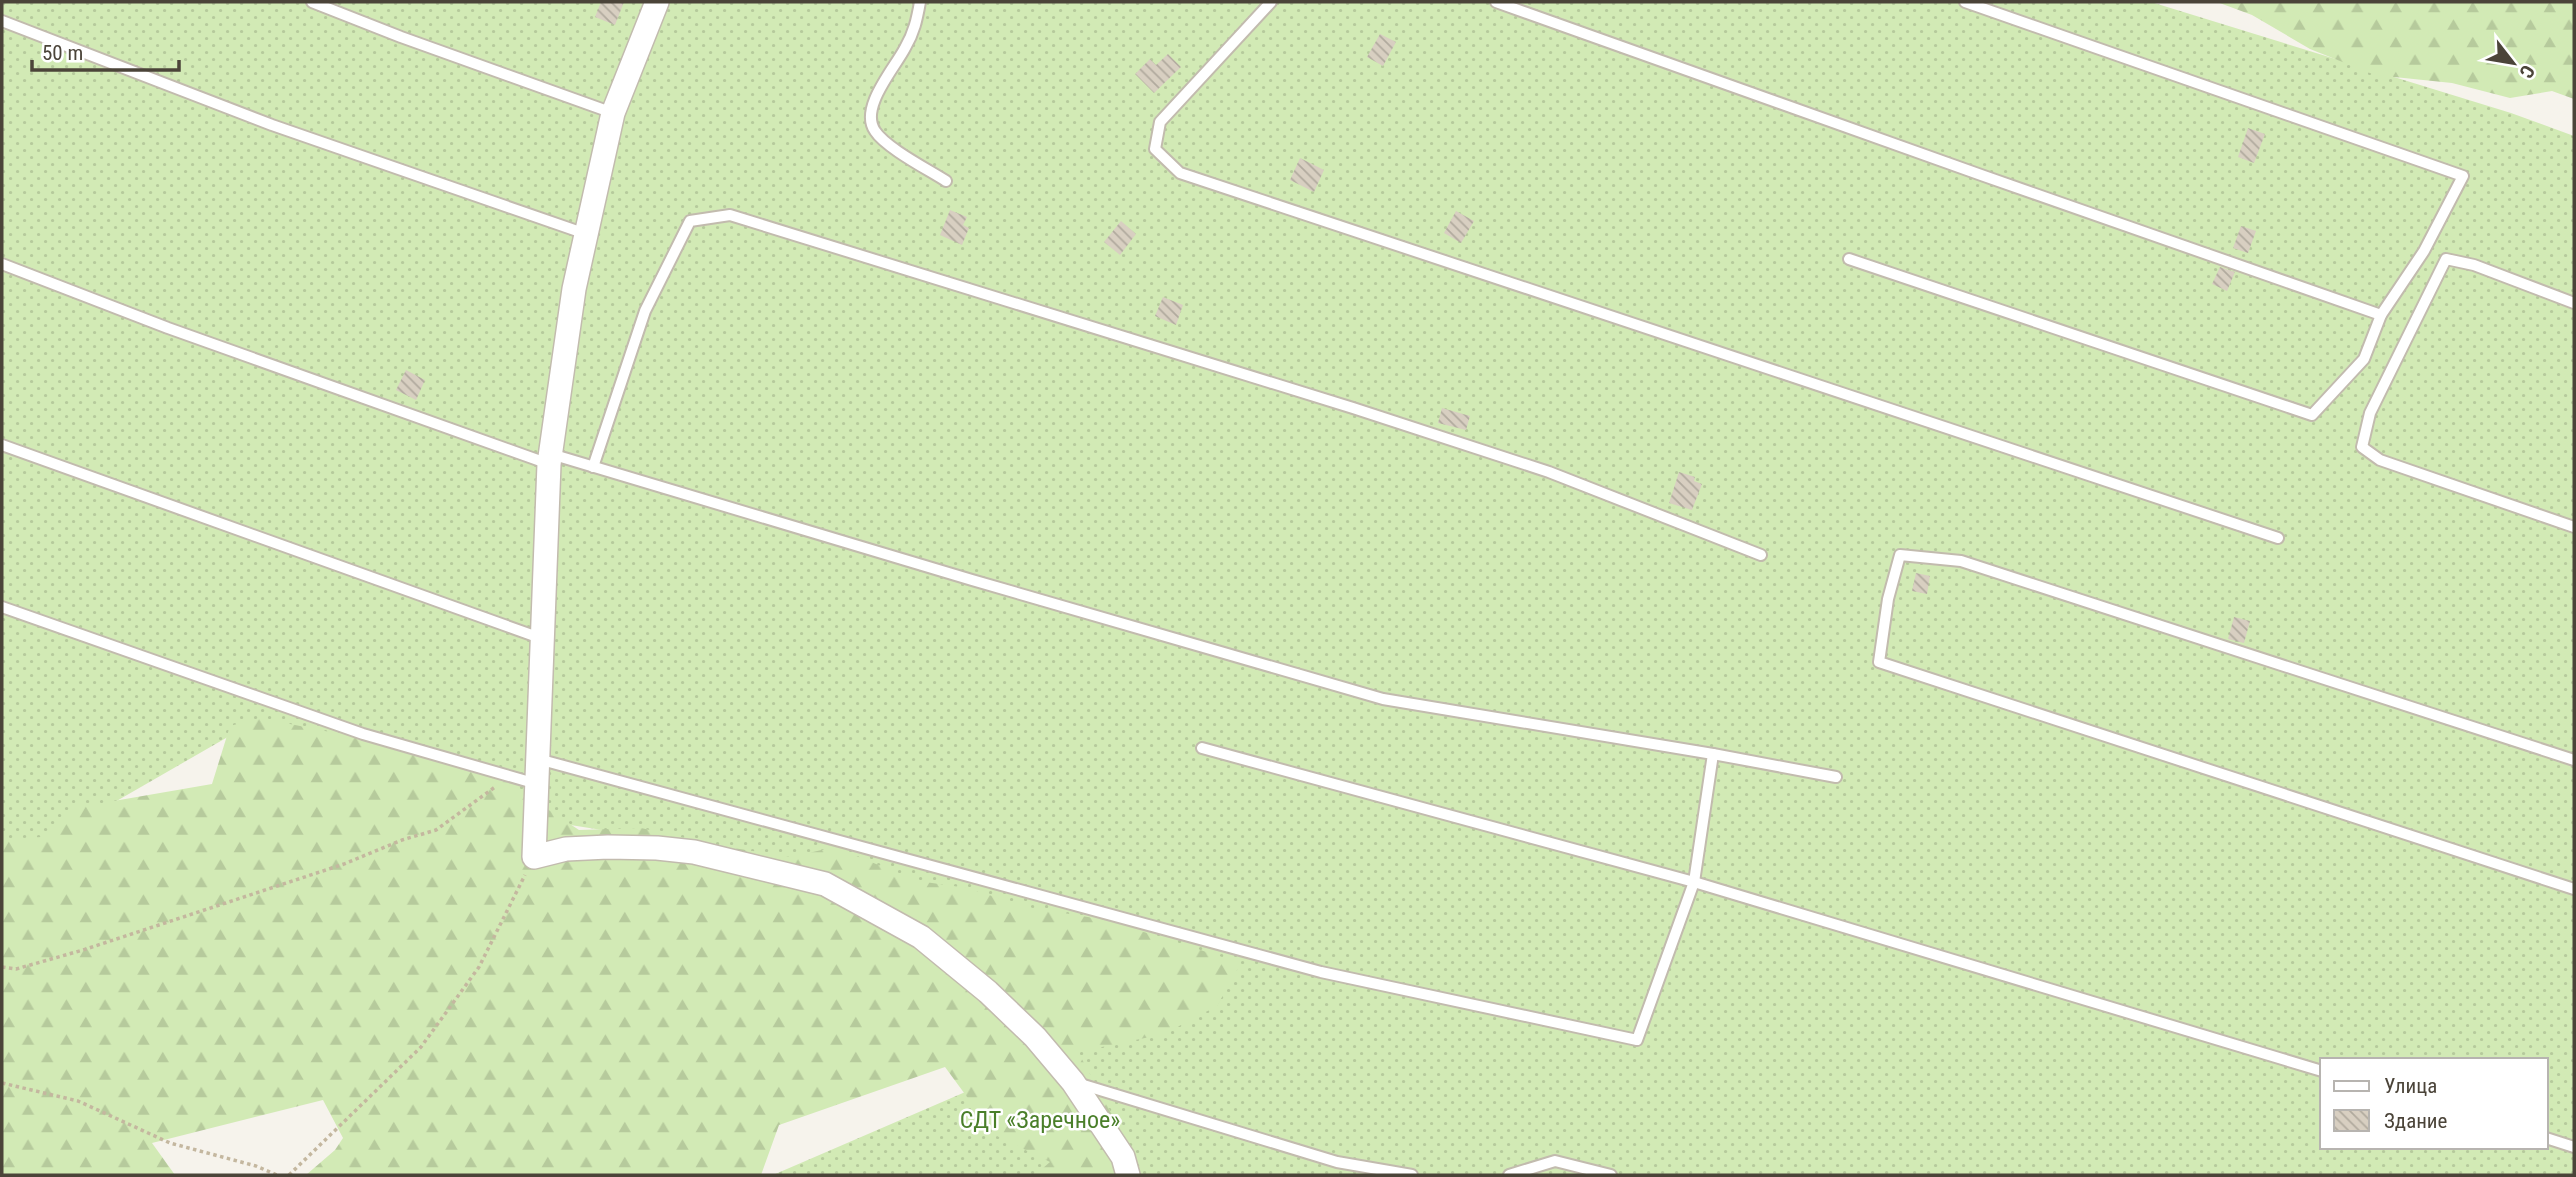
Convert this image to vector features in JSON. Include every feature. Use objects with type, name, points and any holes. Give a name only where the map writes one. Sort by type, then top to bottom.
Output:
[{"type":"street","points":[[657,2],[613,113],[574,289],[550,459],[534,857],[576,849],[608,847],[670,849],[694,852],[825,884],[921,937],[988,992],[1035,1037],[1073,1082],[1123,1157],[1128,1175]]},
{"type":"lane","points":[[312,2],[613,113]]},
{"type":"lane","points":[[920,2],[917,23],[906,47],[878,92],[870,111],[874,130],[893,147],[946,181]]},
{"type":"lane","points":[[1271,2],[1160,122],[1155,149],[1180,173],[2278,538]]},
{"type":"lane","points":[[1496,2],[2382,315]]},
{"type":"lane","points":[[1849,259],[2312,415],[2364,359],[2382,315],[2424,251],[2463,176],[1965,2]]},
{"type":"lane","points":[[2,21],[272,125],[586,234]]},
{"type":"lane","points":[[593,467],[645,311],[690,221],[730,215],[1340,404],[1536,468],[1762,555]]},
{"type":"lane","points":[[2574,303],[2474,265],[2446,260],[2370,413],[2362,447],[2380,460],[2574,527]]},
{"type":"lane","points":[[2,264],[169,328],[550,459],[593,467],[1383,699],[1836,777]]},
{"type":"lane","points":[[2,445],[543,639]]},
{"type":"lane","points":[[2574,760],[1961,561],[1900,555],[1888,599],[1879,662],[2574,889]]},
{"type":"lane","points":[[2,607],[363,734],[537,785]]},
{"type":"lane","points":[[1202,748],[1694,882],[2320,1070]]},
{"type":"lane","points":[[538,759],[1321,972],[1637,1040],[1694,882],[1713,754]]},
{"type":"lane","points":[[1073,1082],[1337,1162],[1412,1175]]},
{"type":"lane","points":[[2548,1139],[2574,1147]]},
{"type":"lane","points":[[1509,1175],[1555,1161],[1611,1175]]},
{"type":"path","points":[[2,967],[16,969],[83,950],[344,864],[402,840],[436,830],[499,785]]},
{"type":"path","points":[[289,1175],[421,1047],[479,967],[534,857]]},
{"type":"path","points":[[2,1083],[78,1101],[170,1143],[256,1166],[277,1175]]},
{"type":"green space","name":"СДТ «Заречное»","points":[[2,2],[2151,2],[2511,113],[2574,136],[2574,1175],[773,1175],[1060,1051],[767,856],[545,821],[259,719],[2,867]]},
{"type":"green space","points":[[2217,2],[2574,2],[2574,99],[2552,91],[2510,98],[2452,83],[2375,75],[2310,49],[2252,15]]},
{"type":"green space","name":"СДТ «Заречное»","points":[[260,718],[475,761],[579,830],[641,828],[720,846],[792,857],[834,847],[918,881],[967,888],[1027,907],[1106,920],[1241,963],[1217,1006],[1164,1034],[1078,1052],[1119,1127],[1131,1175],[1035,1175],[1050,1162],[995,1135],[945,1067],[779,1125],[761,1175],[306,1175],[335,1150],[343,1138],[323,1100],[152,1143],[175,1175],[2,1175],[2,839],[43,837],[79,807],[212,784],[230,726]]},
{"type":"building","points":[[601,2],[624,2],[615,25],[595,17]]},
{"type":"building","points":[[1380,34],[1396,42],[1383,66],[1367,57]]},
{"type":"building","points":[[1168,54],[1181,67],[1154,93],[1135,74],[1150,59],[1156,65]]},
{"type":"building","points":[[2248,128],[2265,134],[2254,163],[2238,157]]},
{"type":"building","points":[[1300,158],[1324,170],[1314,192],[1290,180]]},
{"type":"building","points":[[950,210],[967,217],[963,225],[969,228],[962,245],[940,235]]},
{"type":"building","points":[[1456,211],[1474,221],[1461,243],[1444,233]]},
{"type":"building","points":[[1121,221],[1136,234],[1120,255],[1104,242]]},
{"type":"building","points":[[2241,226],[2256,231],[2248,253],[2233,248]]},
{"type":"building","points":[[2220,267],[2235,272],[2227,291],[2212,284]]},
{"type":"building","points":[[1163,297],[1183,305],[1176,325],[1155,316]]},
{"type":"building","points":[[406,370],[425,380],[416,400],[396,390]]},
{"type":"building","points":[[1442,408],[1470,416],[1466,430],[1438,423]]},
{"type":"building","points":[[1679,472],[1695,477],[1694,481],[1702,484],[1692,510],[1669,503]]},
{"type":"building","points":[[1916,573],[1930,576],[1927,594],[1912,591]]},
{"type":"building","points":[[2234,617],[2250,621],[2244,643],[2228,639]]}]
